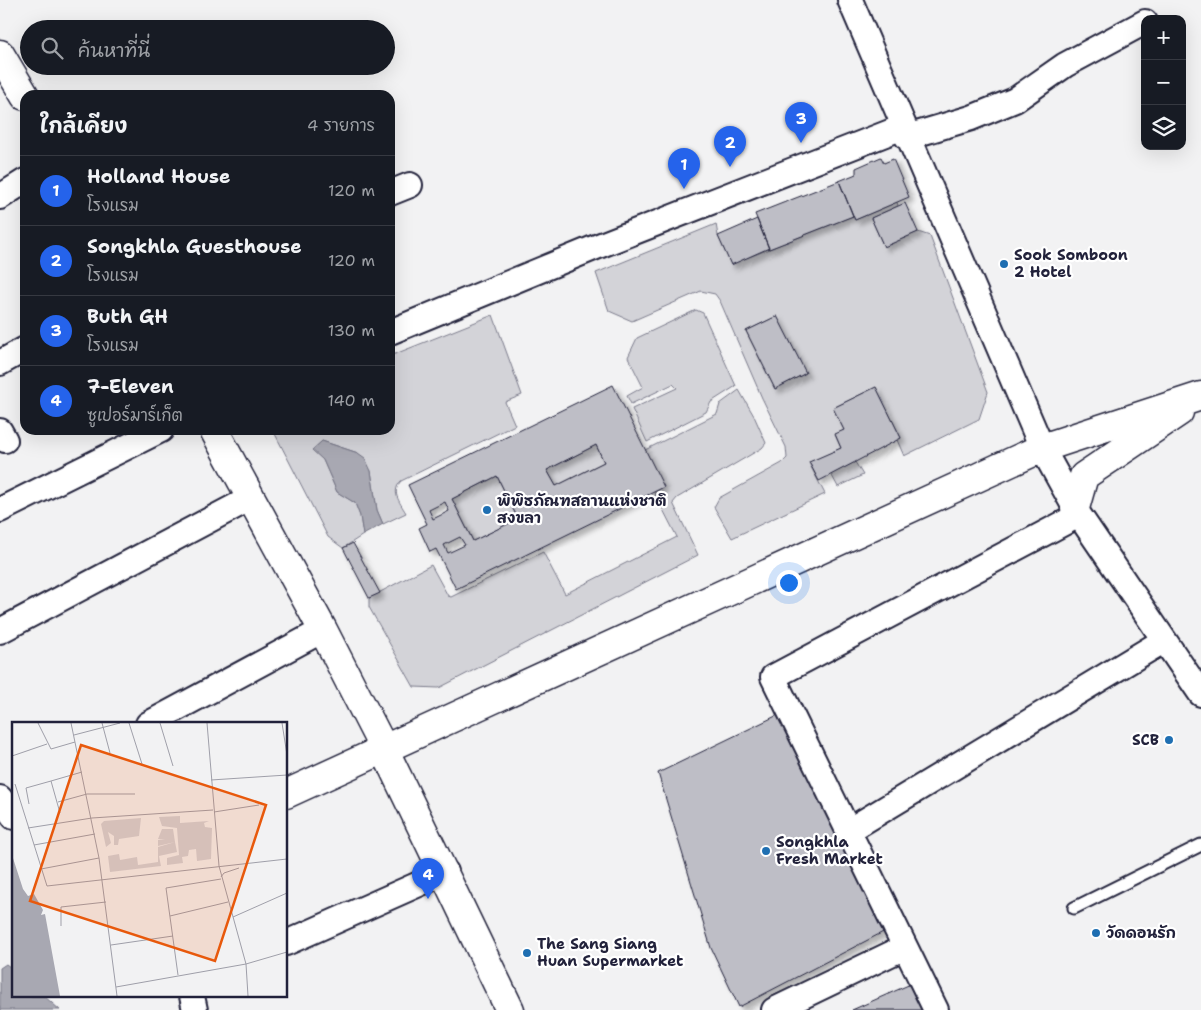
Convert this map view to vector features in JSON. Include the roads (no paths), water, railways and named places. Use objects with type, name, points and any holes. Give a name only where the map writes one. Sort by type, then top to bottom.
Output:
[{"type":"street","points":[[850,0],[1042,448],[1077,512],[1201,694]]},
{"type":"street","points":[[395,330],[601,245],[905,132],[971,118],[1015,100],[1064,65],[1141,24]]},
{"type":"street","points":[[0,54],[21,90]]},
{"type":"street","points":[[0,197],[20,184]]},
{"type":"street","points":[[0,363],[20,352]]},
{"type":"street","points":[[288,793],[1042,448],[1201,397]]},
{"type":"street","points":[[1077,512],[1084,476],[1201,397]]},
{"type":"street","points":[[0,510],[151,435]]},
{"type":"street","points":[[217,435],[323,630],[384,749],[446,872],[510,1010]]},
{"type":"street","points":[[0,631],[251,498]]},
{"type":"street","points":[[936,1010],[773,677],[1077,512]]},
{"type":"street","points":[[152,722],[323,630]]},
{"type":"street","points":[[848,830],[1164,641]]},
{"type":"street","points":[[288,942],[446,872]]},
{"type":"street","points":[[774,1010],[905,947]]},
{"type":"lane","points":[[1074,908],[1201,845]]},
{"type":"place","name":"Buth GH","points":[[801,143]]},
{"type":"place","name":"Songkhla Guesthouse","points":[[730,167]]},
{"type":"place","name":"Holland House","points":[[684,189]]},
{"type":"place","name":"Sook Somboon 2 Hotel","points":[[1004,264]]},
{"type":"place","name":"พิพิธภัณฑสถานแห่งชาติ สงขลา","points":[[487,510]]},
{"type":"place","name":"SCB","points":[[1169,740]]},
{"type":"place","name":"Songkhla Fresh Market","points":[[766,851]]},
{"type":"place","name":"7-Eleven","points":[[428,899]]},
{"type":"place","name":"วัดดอนรัก","points":[[1096,933]]},
{"type":"place","name":"The Sang Siang Huan Supermarket","points":[[527,953]]}]
